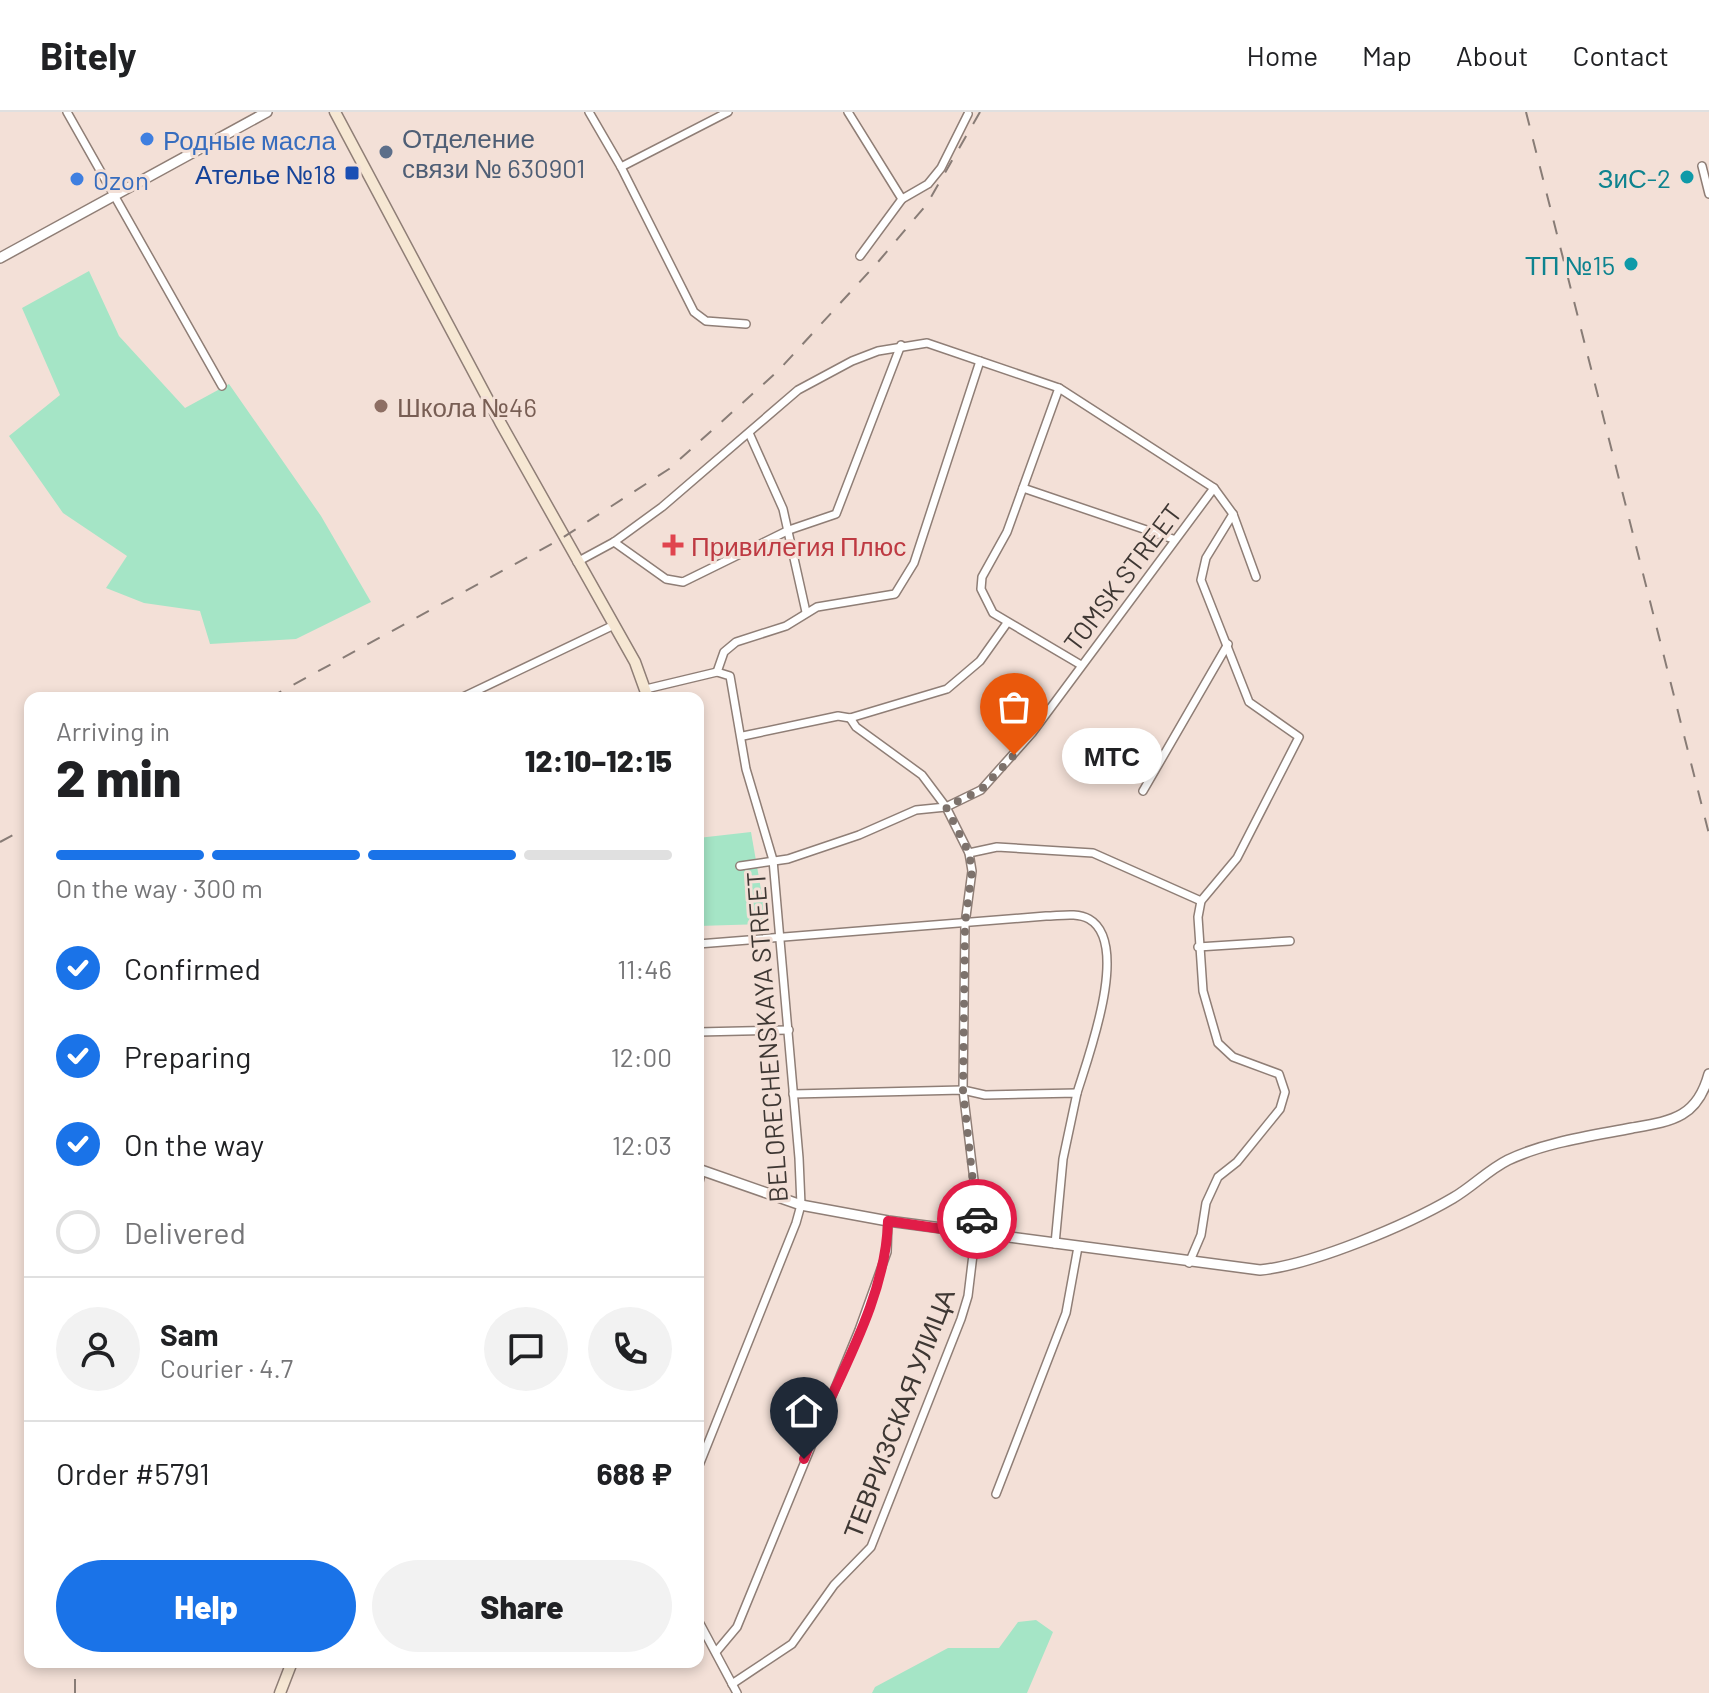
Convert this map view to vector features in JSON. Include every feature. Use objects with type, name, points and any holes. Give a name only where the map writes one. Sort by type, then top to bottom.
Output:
[{"type":"main road","points":[[335,112],[577,562],[614,625],[647,692]]},
{"type":"main road","points":[[280,1693],[290,1668]]},
{"type":"street","points":[[67,112],[222,386]]},
{"type":"street","points":[[0,258],[267,112]]},
{"type":"street","points":[[589,112],[621,167],[694,312],[706,321],[746,324]]},
{"type":"street","points":[[621,167],[728,112]]},
{"type":"street","points":[[848,112],[902,199]]},
{"type":"street","points":[[860,256],[902,199],[928,184],[941,168],[968,114]]},
{"type":"street","points":[[1702,166],[1709,194]]},
{"type":"street","points":[[577,562],[614,542],[798,390],[852,361],[901,345],[927,343],[1059,388],[1214,488],[1233,514],[1256,577]]},
{"type":"street","points":[[614,542],[666,579],[683,582],[789,530],[836,514],[901,345]]},
{"type":"street","points":[[650,692],[717,672],[729,645],[786,626],[806,612],[843,600],[895,594],[914,563],[980,361]]},
{"type":"street","points":[[1059,388],[1007,532],[982,577],[981,589],[986,604],[1007,623],[1081,665]]},
{"type":"street","points":[[749,433],[783,509],[806,612]]},
{"type":"street","points":[[1023,488],[1173,539]]},
{"type":"street","name":"TOMSK STREET","points":[[740,866],[773,860],[859,835],[916,810],[946,807],[981,790],[996,778],[1214,488]]},
{"type":"street","points":[[1189,1263],[1201,1235],[1206,1203],[1218,1177],[1237,1162],[1280,1109],[1285,1092],[1279,1074],[1233,1057],[1218,1043],[1203,991],[1198,947],[1201,901],[1237,858],[1299,743],[1294,731],[1260,711],[1243,691],[1228,644],[1201,580],[1201,570],[1233,514]]},
{"type":"street","points":[[743,736],[838,716],[850,718],[947,689],[980,661],[1007,623]]},
{"type":"street","points":[[474,692],[614,625]]},
{"type":"street","points":[[1143,791],[1228,644]]},
{"type":"street","name":"BELORECHENSKAYA STREET","points":[[704,1453],[801,1205],[789,1030],[781,979],[783,937],[773,860],[746,769],[743,736],[730,676],[717,672]]},
{"type":"street","name":"ТЕВРИЗСКАЯ УЛИЦА","points":[[732,1684],[792,1644],[834,1585],[871,1547],[961,1319],[968,1296],[977,1234],[963,1090],[965,924],[972,871],[969,853],[946,807],[922,775],[856,727],[850,718]]},
{"type":"street","points":[[969,853],[997,847],[1093,853],[1201,901]]},
{"type":"street","points":[[704,944],[1073,915],[1092,920],[1099,928],[1108,964],[1098,1022],[1077,1093],[1063,1159],[1055,1245]]},
{"type":"street","points":[[1198,947],[1290,941]]},
{"type":"street","points":[[704,1032],[789,1030]]},
{"type":"street","points":[[704,1171],[801,1205],[888,1221],[1260,1270],[1287,1267],[1323,1255],[1452,1199],[1506,1161],[1533,1149],[1677,1118],[1701,1098],[1709,1074]]},
{"type":"street","points":[[793,1094],[963,1090],[985,1095],[1077,1093]]},
{"type":"street","points":[[716,1652],[737,1627],[859,1330],[887,1252],[888,1221]]},
{"type":"street","points":[[996,1494],[1066,1313],[1078,1247]]},
{"type":"street","points":[[704,1631],[737,1693]]},
{"type":"green space","points":[[89,271],[119,336],[185,408],[229,384],[321,516],[371,602],[296,639],[210,644],[200,611],[144,603],[106,588],[127,556],[63,513],[9,436],[60,395],[22,308]]},
{"type":"green space","points":[[751,832],[767,924],[704,926],[704,837]]},
{"type":"green space","points":[[1036,1620],[1053,1632],[1027,1693],[872,1693],[875,1687],[948,1648],[999,1648],[1018,1622]]},
{"type":"railway","points":[[280,692],[559,540],[669,469],[778,371],[878,262],[927,204],[980,112]]},
{"type":"railway","points":[[1526,112],[1709,834]]},
{"type":"railway","points":[[0,842],[24,829]]},
{"type":"railway","points":[[75,1668],[75,1693]]},
{"type":"way so far","points":[[977,1219],[963,1090],[967,1003],[965,924],[972,871],[969,853],[946,807],[981,790],[996,778],[1014,755]]},
{"type":"place","name":"Родные масла","points":[[147,139]]},
{"type":"place","name":"Отделение связи № 630901","points":[[386,152]]},
{"type":"place","name":"Ателье №18","points":[[352,173]]},
{"type":"place","name":"ЗиС-2","points":[[1687,177]]},
{"type":"place","name":"Ozon","points":[[77,179]]},
{"type":"place","name":"ТП №15","points":[[1631,264]]},
{"type":"place","name":"Школа №46","points":[[381,406]]},
{"type":"place","name":"Привилегия Плюс","points":[[673,545]]},
{"type":"place","name":"МТС","points":[[1014,755]]},
{"type":"route","points":[[804,1459],[859,1330],[887,1252],[888,1221],[977,1234],[977,1219]]}]
